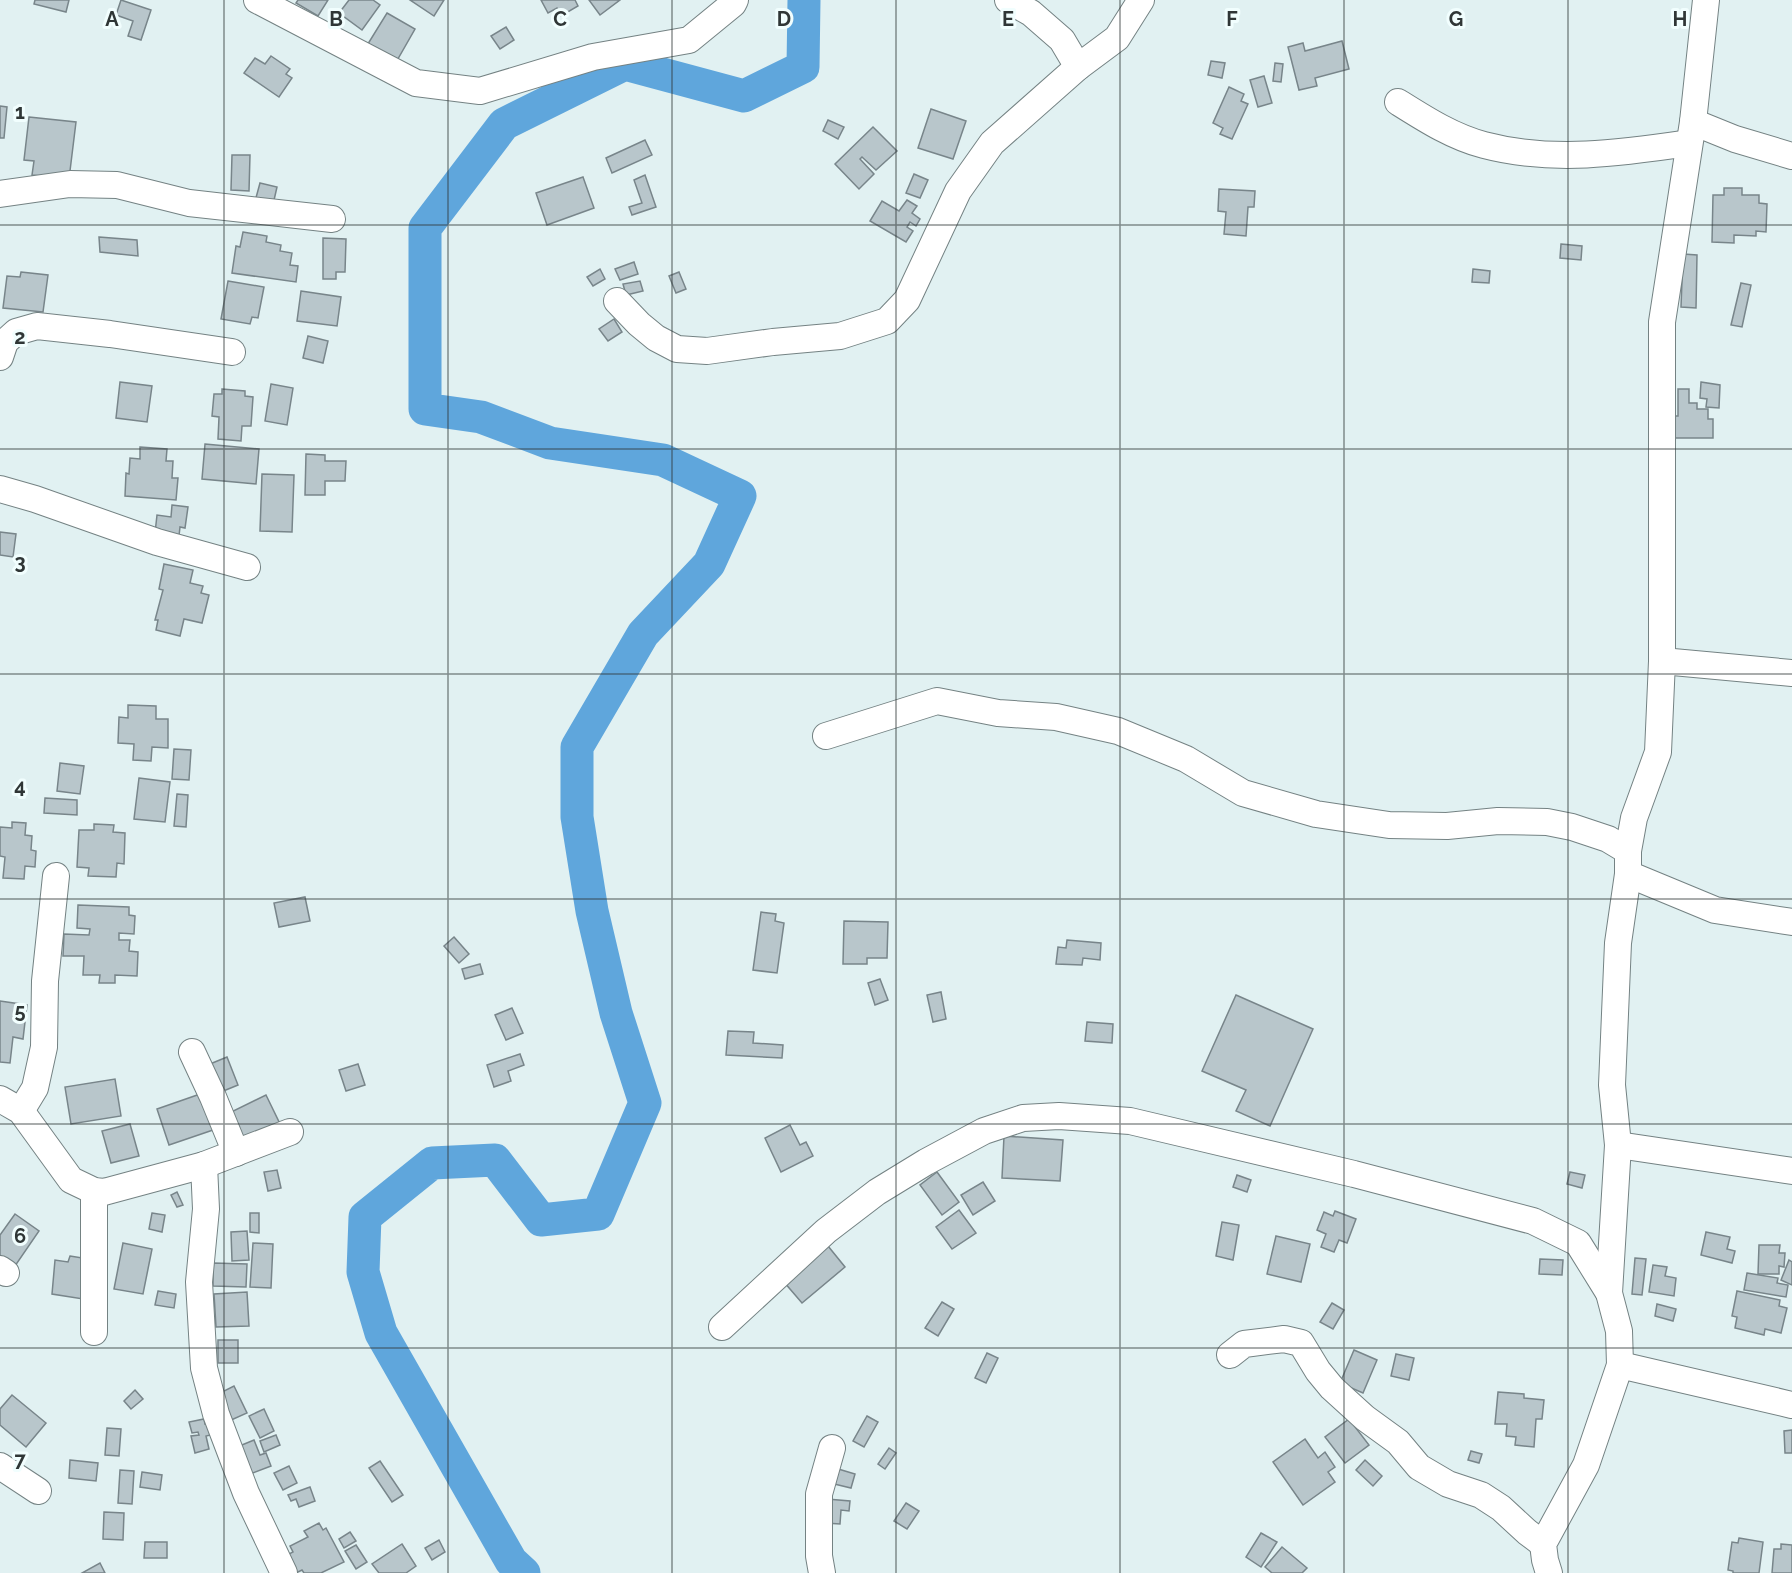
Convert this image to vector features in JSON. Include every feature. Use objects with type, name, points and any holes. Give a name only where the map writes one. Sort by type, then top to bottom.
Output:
[{"type":"street","points":[[257,0],[416,82],[480,91],[593,57],[689,40],[735,0]]},
{"type":"street","points":[[1008,0],[1031,13],[1062,40],[1078,66]]},
{"type":"street","points":[[617,302],[656,338],[677,349],[707,351],[840,336],[887,321],[907,300],[957,191],[992,143],[1078,66],[1117,38],[1141,0]]},
{"type":"street","points":[[1609,1293],[1618,1145],[1612,1085],[1618,943],[1634,818],[1658,752],[1662,661],[1662,322],[1691,133],[1706,0]]},
{"type":"street","points":[[1398,102],[1452,133],[1483,145],[1522,152],[1573,156],[1596,155],[1691,133],[1735,139],[1792,156]]},
{"type":"street","points":[[0,194],[70,183],[117,185],[189,203],[332,219]]},
{"type":"street","points":[[0,357],[4,342],[16,332],[37,326],[232,352]]},
{"type":"street","points":[[0,489],[157,542],[247,567]]},
{"type":"street","points":[[1662,661],[1792,673]]},
{"type":"street","points":[[826,736],[937,701],[998,713],[1056,717],[1118,731],[1186,759],[1243,793],[1316,814],[1389,825],[1447,826],[1498,820],[1547,822],[1572,827],[1608,838],[1628,862],[1715,910],[1792,922]]},
{"type":"street","points":[[56,876],[45,981],[44,1047],[35,1088],[10,1105],[71,1180],[94,1191],[114,1190],[204,1164],[290,1132]]},
{"type":"street","points":[[192,1052],[236,1153]]},
{"type":"street","points":[[722,1327],[826,1231],[877,1192],[984,1131],[1023,1118],[1059,1116],[1130,1120],[1533,1221],[1578,1243],[1609,1293],[1619,1331],[1620,1365],[1586,1466],[1543,1544],[1549,1573]]},
{"type":"street","points":[[1618,1145],[1792,1171]]},
{"type":"street","points":[[204,1164],[206,1209],[199,1282],[204,1368],[216,1414],[246,1493],[284,1573]]},
{"type":"street","points":[[94,1191],[94,1332]]},
{"type":"street","points":[[1230,1355],[1244,1344],[1284,1339],[1301,1343],[1318,1371],[1332,1388],[1365,1418],[1398,1442],[1419,1467],[1448,1484],[1481,1495],[1501,1508],[1543,1544]]},
{"type":"street","points":[[1620,1365],[1792,1405]]},
{"type":"street","points":[[822,1573],[819,1556],[819,1494],[832,1448]]},
{"type":"street","points":[[0,1466],[38,1491]]},
{"type":"building","points":[[35,0],[69,0],[66,12],[34,4]]},
{"type":"building","points":[[121,0],[151,10],[141,40],[128,36],[133,21],[116,15]]},
{"type":"building","points":[[298,0],[328,0],[318,16],[296,3]]},
{"type":"building","points":[[349,0],[373,0],[380,5],[362,30],[339,13]]},
{"type":"building","points":[[410,0],[444,0],[434,16]]},
{"type":"building","points":[[541,0],[575,0],[578,6],[561,16],[557,8],[548,13]]},
{"type":"building","points":[[589,0],[620,0],[600,15]]},
{"type":"building","points":[[387,13],[415,29],[395,64],[366,47]]},
{"type":"building","points":[[506,27],[514,40],[500,49],[491,36]]},
{"type":"building","points":[[1342,41],[1349,69],[1315,78],[1317,86],[1299,90],[1288,47],[1303,43],[1305,51]]},
{"type":"building","points":[[271,56],[290,69],[286,74],[292,78],[279,97],[244,73],[255,58],[265,64]]},
{"type":"building","points":[[1211,61],[1225,63],[1222,78],[1208,75]]},
{"type":"building","points":[[1275,63],[1283,64],[1281,82],[1273,81]]},
{"type":"building","points":[[1264,76],[1272,103],[1258,107],[1250,80]]},
{"type":"building","points":[[1229,87],[1244,94],[1241,101],[1248,104],[1232,139],[1220,134],[1223,128],[1213,123]]},
{"type":"building","points":[[0,106],[7,107],[4,138],[0,138]]},
{"type":"building","points":[[931,109],[966,121],[953,159],[918,148]]},
{"type":"building","points":[[29,117],[76,122],[69,179],[32,175],[34,161],[24,160]]},
{"type":"building","points":[[828,120],[844,127],[838,139],[823,131]]},
{"type":"building","points":[[873,127],[897,151],[876,170],[862,157],[860,159],[874,174],[859,189],[835,164]]},
{"type":"building","points":[[645,140],[652,155],[612,173],[606,158]]},
{"type":"building","points":[[232,155],[250,155],[249,191],[231,190]]},
{"type":"building","points":[[914,174],[928,180],[920,198],[906,193]]},
{"type":"building","points":[[645,175],[656,207],[632,215],[629,207],[642,203],[634,180]]},
{"type":"building","points":[[583,177],[594,208],[547,225],[536,193]]},
{"type":"building","points":[[260,183],[277,187],[272,209],[254,205]]},
{"type":"building","points":[[1724,188],[1742,188],[1742,195],[1759,195],[1759,203],[1767,204],[1766,232],[1756,231],[1756,236],[1734,235],[1734,243],[1712,242],[1713,195],[1724,195]]},
{"type":"building","points":[[1219,189],[1255,191],[1254,207],[1248,207],[1246,236],[1224,234],[1226,212],[1218,211]]},
{"type":"building","points":[[907,200],[917,206],[912,213],[920,219],[916,226],[910,222],[907,227],[913,231],[906,242],[870,221],[882,201],[899,211]]},
{"type":"building","points":[[243,232],[267,236],[266,242],[281,245],[280,251],[292,253],[290,265],[298,266],[296,282],[232,273],[236,246],[240,247]]},
{"type":"building","points":[[99,237],[137,240],[138,256],[100,252]]},
{"type":"building","points":[[323,238],[346,239],[345,272],[336,272],[336,279],[323,279]]},
{"type":"building","points":[[1561,244],[1582,246],[1581,260],[1560,258]]},
{"type":"building","points":[[1683,254],[1697,255],[1696,308],[1681,307]]},
{"type":"building","points":[[634,262],[638,274],[620,280],[615,269]]},
{"type":"building","points":[[600,269],[605,279],[593,286],[587,277]]},
{"type":"building","points":[[1473,269],[1490,271],[1489,283],[1472,282]]},
{"type":"building","points":[[21,272],[48,275],[43,312],[3,308],[7,276],[20,277]]},
{"type":"building","points":[[679,272],[686,289],[676,293],[669,276]]},
{"type":"building","points":[[228,281],[264,287],[258,318],[252,317],[250,324],[221,319]]},
{"type":"building","points":[[640,281],[643,291],[626,295],[623,284]]},
{"type":"building","points":[[1741,283],[1751,285],[1742,327],[1731,325]]},
{"type":"building","points":[[301,291],[341,297],[337,326],[297,321]]},
{"type":"building","points":[[614,319],[622,332],[608,341],[599,329]]},
{"type":"building","points":[[308,336],[328,341],[323,363],[303,358]]},
{"type":"building","points":[[120,382],[152,386],[147,422],[116,418]]},
{"type":"building","points":[[1701,382],[1720,385],[1719,408],[1706,407],[1707,399],[1700,398]]},
{"type":"building","points":[[271,384],[293,388],[287,425],[265,421]]},
{"type":"building","points":[[222,389],[245,391],[245,396],[253,397],[251,426],[242,426],[241,441],[218,439],[219,417],[212,416],[214,394],[222,394]]},
{"type":"building","points":[[1678,389],[1689,389],[1689,403],[1697,403],[1697,409],[1708,409],[1708,419],[1713,419],[1713,438],[1674,438],[1674,416],[1678,416]]},
{"type":"building","points":[[205,444],[259,449],[256,484],[202,479]]},
{"type":"building","points":[[140,447],[167,449],[166,461],[173,461],[172,478],[178,478],[176,500],[125,496],[126,473],[129,474],[130,458],[140,459]]},
{"type":"building","points":[[306,454],[325,455],[325,461],[346,461],[345,481],[325,481],[325,495],[305,495]]},
{"type":"building","points":[[262,474],[294,475],[292,532],[260,531]]},
{"type":"building","points":[[172,505],[188,507],[185,528],[180,527],[179,536],[155,533],[157,515],[171,517]]},
{"type":"building","points":[[0,532],[16,534],[13,557],[0,555]]},
{"type":"building","points":[[164,564],[193,570],[190,583],[203,586],[201,593],[209,595],[202,623],[184,619],[180,636],[156,630],[158,620],[155,620],[163,590],[159,589]]},
{"type":"building","points":[[128,705],[156,706],[156,719],[168,719],[168,748],[152,747],[151,761],[133,760],[134,744],[118,743],[119,717],[128,718]]},
{"type":"building","points":[[174,749],[191,750],[189,780],[172,779]]},
{"type":"building","points":[[60,763],[84,766],[80,794],[57,791]]},
{"type":"building","points":[[139,778],[170,782],[165,822],[134,819]]},
{"type":"building","points":[[177,794],[188,795],[186,827],[174,826]]},
{"type":"building","points":[[45,798],[77,800],[77,815],[44,813]]},
{"type":"building","points":[[12,822],[26,823],[25,835],[32,836],[31,850],[36,851],[35,867],[25,866],[24,879],[3,878],[5,857],[0,856],[0,827],[12,828]]},
{"type":"building","points":[[94,824],[114,825],[113,832],[125,833],[124,864],[117,863],[116,877],[88,876],[89,868],[77,867],[79,830],[94,830]]},
{"type":"building","points":[[305,897],[310,921],[279,927],[274,903]]},
{"type":"building","points":[[78,905],[129,907],[129,915],[135,916],[134,934],[119,933],[119,940],[130,940],[129,951],[138,952],[137,976],[115,975],[115,983],[99,983],[100,975],[83,975],[84,956],[63,956],[64,934],[89,935],[90,929],[77,928]]},
{"type":"building","points":[[761,912],[776,914],[775,921],[784,923],[777,973],[753,970]]},
{"type":"building","points":[[844,921],[888,922],[887,958],[867,958],[867,964],[843,964]]},
{"type":"building","points":[[454,937],[469,954],[459,963],[444,946]]},
{"type":"building","points":[[1067,940],[1101,943],[1100,960],[1083,958],[1082,965],[1056,964],[1058,947],[1066,948]]},
{"type":"building","points":[[480,964],[483,974],[465,979],[462,969]]},
{"type":"building","points":[[880,979],[888,1000],[875,1005],[868,983]]},
{"type":"building","points":[[941,992],[946,1019],[933,1022],[927,995]]},
{"type":"building","points":[[1236,995],[1313,1029],[1270,1126],[1236,1111],[1246,1090],[1202,1071]]},
{"type":"building","points":[[0,1001],[27,1005],[23,1039],[13,1037],[10,1063],[0,1062]]},
{"type":"building","points":[[512,1008],[523,1033],[506,1040],[495,1015]]},
{"type":"building","points":[[1087,1022],[1113,1024],[1112,1043],[1085,1041]]},
{"type":"building","points":[[728,1031],[754,1032],[753,1043],[783,1045],[782,1058],[726,1055]]},
{"type":"building","points":[[520,1054],[524,1065],[508,1071],[511,1081],[494,1087],[487,1065]]},
{"type":"building","points":[[227,1057],[238,1085],[221,1092],[210,1064]]},
{"type":"building","points":[[358,1064],[365,1085],[346,1091],[339,1070]]},
{"type":"building","points":[[115,1079],[121,1116],[71,1124],[65,1087]]},
{"type":"building","points":[[203,1093],[216,1129],[169,1145],[157,1109]]},
{"type":"building","points":[[266,1095],[282,1128],[239,1148],[223,1116]]},
{"type":"building","points":[[130,1124],[139,1156],[111,1163],[102,1131]]},
{"type":"building","points":[[790,1125],[800,1145],[806,1142],[813,1156],[781,1172],[765,1138]]},
{"type":"building","points":[[1004,1136],[1063,1140],[1060,1181],[1002,1178]]},
{"type":"building","points":[[277,1170],[281,1188],[268,1191],[264,1172]]},
{"type":"building","points":[[937,1172],[959,1202],[942,1215],[920,1185]]},
{"type":"building","points":[[1570,1172],[1585,1175],[1582,1188],[1567,1184]]},
{"type":"building","points":[[1237,1175],[1251,1180],[1247,1192],[1233,1187]]},
{"type":"building","points":[[983,1182],[995,1201],[973,1215],[961,1195]]},
{"type":"building","points":[[177,1192],[183,1205],[177,1207],[171,1195]]},
{"type":"building","points":[[959,1210],[976,1233],[952,1249],[936,1227]]},
{"type":"building","points":[[1335,1211],[1356,1219],[1347,1243],[1339,1240],[1334,1252],[1321,1247],[1326,1234],[1317,1230],[1324,1212],[1333,1216]]},
{"type":"building","points":[[152,1213],[165,1215],[162,1232],[149,1229]]},
{"type":"building","points":[[250,1213],[259,1213],[259,1233],[250,1232]]},
{"type":"building","points":[[15,1214],[39,1231],[15,1266],[0,1255],[0,1235]]},
{"type":"building","points":[[1222,1222],[1239,1225],[1233,1260],[1216,1256]]},
{"type":"building","points":[[247,1231],[249,1260],[232,1261],[231,1232]]},
{"type":"building","points":[[1706,1232],[1730,1237],[1727,1249],[1735,1251],[1732,1263],[1701,1255]]},
{"type":"building","points":[[1276,1236],[1310,1244],[1301,1282],[1267,1274]]},
{"type":"building","points":[[123,1243],[152,1249],[143,1294],[114,1289]]},
{"type":"building","points":[[253,1243],[273,1244],[271,1288],[250,1287]]},
{"type":"building","points":[[1759,1245],[1780,1245],[1779,1253],[1785,1253],[1784,1267],[1779,1266],[1779,1274],[1758,1274]]},
{"type":"building","points":[[828,1246],[845,1267],[802,1303],[784,1282]]},
{"type":"building","points":[[70,1256],[89,1259],[83,1299],[52,1294],[55,1260],[68,1262]]},
{"type":"building","points":[[1635,1258],[1646,1259],[1642,1295],[1632,1294]]},
{"type":"building","points":[[1540,1259],[1563,1260],[1562,1275],[1539,1274]]},
{"type":"building","points":[[1789,1260],[1792,1262],[1792,1285],[1781,1280]]},
{"type":"building","points":[[213,1263],[247,1264],[246,1287],[213,1286]]},
{"type":"building","points":[[1653,1265],[1667,1267],[1665,1276],[1676,1278],[1674,1296],[1649,1292]]},
{"type":"building","points":[[1747,1273],[1778,1278],[1777,1283],[1788,1285],[1786,1297],[1744,1290]]},
{"type":"building","points":[[158,1291],[176,1294],[174,1308],[155,1305]]},
{"type":"building","points":[[1737,1291],[1780,1300],[1779,1306],[1787,1308],[1781,1333],[1765,1329],[1764,1335],[1735,1328],[1737,1317],[1732,1316]]},
{"type":"building","points":[[247,1292],[249,1326],[216,1327],[214,1294]]},
{"type":"building","points":[[942,1302],[954,1309],[938,1336],[925,1328]]},
{"type":"building","points":[[1332,1303],[1344,1310],[1333,1329],[1320,1322]]},
{"type":"building","points":[[1657,1304],[1676,1309],[1673,1321],[1655,1316]]},
{"type":"building","points":[[218,1340],[238,1340],[238,1363],[218,1363]]},
{"type":"building","points":[[1354,1350],[1377,1360],[1363,1393],[1340,1383]]},
{"type":"building","points":[[987,1353],[998,1358],[986,1383],[975,1378]]},
{"type":"building","points":[[1396,1354],[1414,1358],[1409,1380],[1391,1376]]},
{"type":"building","points":[[234,1386],[247,1413],[229,1421],[216,1395]]},
{"type":"building","points":[[135,1390],[143,1399],[131,1409],[124,1401]]},
{"type":"building","points":[[1498,1392],[1524,1394],[1524,1398],[1544,1400],[1542,1419],[1536,1419],[1534,1447],[1515,1445],[1516,1437],[1506,1436],[1507,1424],[1495,1424]]},
{"type":"building","points":[[12,1395],[46,1423],[26,1447],[0,1425],[0,1409]]},
{"type":"building","points":[[264,1409],[274,1431],[260,1438],[249,1416]]},
{"type":"building","points":[[867,1416],[878,1422],[864,1447],[853,1441]]},
{"type":"building","points":[[204,1419],[205,1424],[216,1421],[219,1433],[206,1436],[209,1449],[195,1453],[191,1436],[199,1435],[198,1432],[192,1433],[189,1422]]},
{"type":"building","points":[[1349,1419],[1369,1445],[1345,1463],[1325,1437]]},
{"type":"building","points":[[107,1428],[121,1429],[119,1456],[105,1455]]},
{"type":"building","points":[[1792,1430],[1792,1453],[1785,1453],[1784,1431]]},
{"type":"building","points":[[276,1435],[280,1445],[264,1452],[260,1441]]},
{"type":"building","points":[[1305,1439],[1318,1458],[1325,1452],[1335,1467],[1328,1472],[1335,1482],[1303,1505],[1273,1462]]},
{"type":"building","points":[[254,1440],[260,1455],[266,1453],[271,1466],[245,1476],[237,1447]]},
{"type":"building","points":[[889,1448],[896,1453],[885,1469],[878,1464]]},
{"type":"building","points":[[1471,1451],[1482,1454],[1479,1463],[1468,1460]]},
{"type":"building","points":[[70,1460],[98,1463],[96,1481],[69,1478]]},
{"type":"building","points":[[1365,1460],[1382,1476],[1373,1486],[1356,1470]]},
{"type":"building","points":[[380,1461],[403,1495],[392,1502],[369,1468]]},
{"type":"building","points":[[289,1466],[297,1483],[283,1490],[274,1473]]},
{"type":"building","points":[[835,1468],[855,1474],[851,1488],[830,1483]]},
{"type":"building","points":[[120,1470],[134,1471],[132,1504],[118,1503]]},
{"type":"building","points":[[142,1472],[162,1475],[160,1490],[140,1487]]},
{"type":"building","points":[[310,1487],[315,1501],[299,1507],[296,1499],[291,1501],[288,1495]]},
{"type":"building","points":[[827,1499],[850,1501],[849,1511],[841,1510],[840,1524],[825,1523]]},
{"type":"building","points":[[906,1503],[919,1511],[907,1529],[894,1521]]},
{"type":"building","points":[[104,1512],[124,1513],[123,1540],[103,1539]]},
{"type":"building","points":[[319,1523],[323,1530],[326,1528],[344,1562],[321,1573],[304,1573],[302,1570],[296,1573],[287,1555],[293,1552],[290,1546],[308,1537],[304,1531]]},
{"type":"building","points":[[350,1532],[356,1541],[344,1548],[339,1539]]},
{"type":"building","points":[[1261,1533],[1277,1542],[1261,1567],[1246,1557]]},
{"type":"building","points":[[1739,1538],[1763,1542],[1759,1573],[1733,1573],[1728,1570],[1732,1542],[1738,1543]]},
{"type":"building","points":[[439,1540],[445,1552],[432,1560],[425,1548]]},
{"type":"building","points":[[145,1542],[167,1542],[167,1558],[144,1558]]},
{"type":"building","points":[[402,1544],[416,1566],[406,1573],[379,1573],[372,1564]]},
{"type":"building","points":[[1781,1544],[1792,1545],[1792,1573],[1772,1573],[1774,1549],[1781,1549]]},
{"type":"building","points":[[356,1545],[367,1562],[356,1569],[345,1551]]},
{"type":"building","points":[[1282,1547],[1307,1568],[1302,1573],[1272,1573],[1265,1567]]},
{"type":"building","points":[[100,1563],[105,1573],[82,1573]]},
{"type":"waterway","points":[[524,1573],[511,1561],[381,1333],[363,1272],[365,1217],[432,1163],[495,1160],[541,1220],[598,1214],[645,1103],[616,1013],[592,911],[577,817],[577,747],[643,634],[709,564],[740,496],[663,460],[550,443],[481,417],[425,409],[425,228],[504,124],[625,64],[744,96],[803,67],[804,0]]}]
